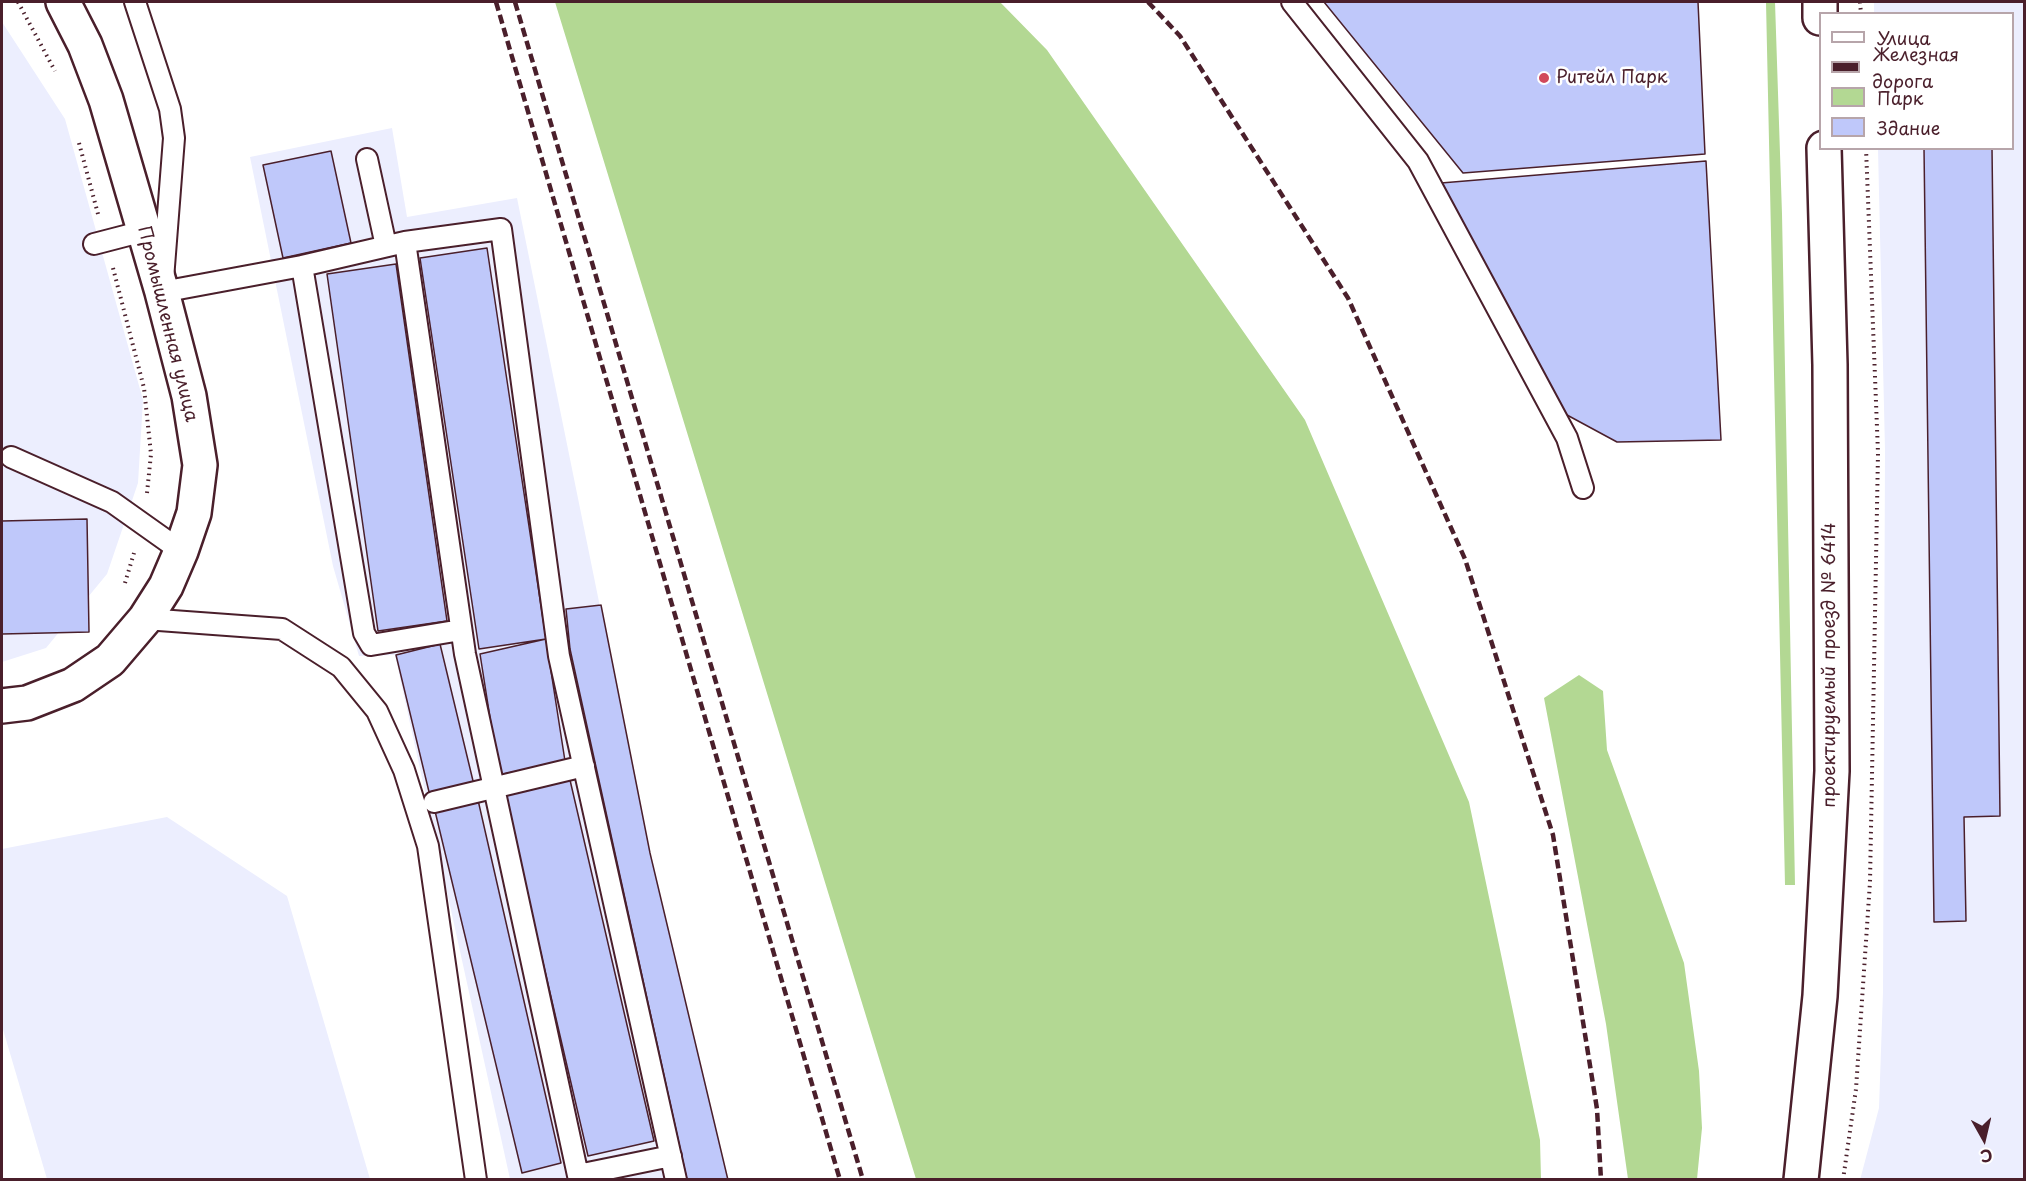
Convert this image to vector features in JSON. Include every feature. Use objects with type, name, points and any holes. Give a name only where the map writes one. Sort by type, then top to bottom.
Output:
[{"type":"main road","name":"Промышленная улица","points":[[2,706],[27,703],[73,685],[110,660],[145,619],[166,586],[181,551],[194,513],[200,465],[189,396],[144,231],[105,100],[85,45],[63,2]]},
{"type":"main road","name":"проектируемый проезд № 6414","points":[[1802,1179],[1820,996],[1832,771],[1830,365],[1824,150]]},
{"type":"lane","points":[[135,2],[170,109],[174,138],[162,292],[302,266],[405,242],[501,229],[559,656],[676,1179]]},
{"type":"lane","points":[[1292,2],[1418,161],[1567,438],[1583,488]]},
{"type":"lane","points":[[367,159],[386,246]]},
{"type":"lane","points":[[94,244],[144,231]]},
{"type":"lane","points":[[405,242],[461,630],[579,1177],[671,1156]]},
{"type":"lane","points":[[302,266],[364,633],[371,645],[461,630]]},
{"type":"lane","points":[[11,457],[112,502],[181,551]]},
{"type":"lane","points":[[145,619],[282,629],[341,667],[377,711],[404,770],[428,846],[476,1179]]},
{"type":"lane","points":[[434,802],[584,766]]},
{"type":"path","points":[[123,589],[143,524]]},
{"type":"shaded area","points":[[1874,2],[2024,2],[2024,1179],[1860,1180],[1879,1108],[1883,992],[1885,450],[1878,150],[2014,150],[2014,12],[1874,12]]},
{"type":"shaded area","points":[[2,22],[65,119],[143,400],[138,483],[107,574],[46,648],[2,662]]},
{"type":"shaded area","points":[[392,128],[407,217],[517,198],[650,853],[728,1179],[510,1179],[395,655],[359,656],[333,566],[250,157]]},
{"type":"shaded area","points":[[167,817],[287,896],[370,1179],[47,1179],[2,1026],[2,849]]},
{"type":"green space","points":[[555,2],[1000,2],[1047,50],[1305,420],[1469,802],[1540,1140],[1541,1179],[916,1179]]},
{"type":"green space","points":[[1766,2],[1775,2],[1782,214],[1795,885],[1785,885]]},
{"type":"green space","points":[[1579,675],[1603,691],[1607,750],[1684,963],[1699,1071],[1702,1128],[1697,1179],[1628,1179],[1606,1024],[1544,698]]},
{"type":"building","name":"Ритейл Парк","points":[[1324,2],[1698,2],[1705,154],[1463,173]]},
{"type":"building","points":[[1924,150],[1992,150],[2000,816],[1964,817],[1966,921],[1934,922]]},
{"type":"building","points":[[331,151],[351,243],[283,258],[263,165]]},
{"type":"building","points":[[1706,161],[1721,440],[1617,442],[1567,415],[1530,364],[1441,183]]},
{"type":"building","points":[[487,248],[546,639],[479,649],[420,258]]},
{"type":"building","points":[[396,264],[447,621],[378,631],[327,274]]},
{"type":"building","points":[[87,519],[89,632],[2,634],[2,521]]},
{"type":"building","points":[[601,605],[650,853],[728,1180],[687,1180],[570,649],[566,609]]},
{"type":"building","points":[[546,639],[565,761],[499,775],[480,654]]},
{"type":"building","points":[[440,644],[474,785],[430,796],[396,655]]},
{"type":"building","points":[[570,780],[654,1141],[588,1156],[504,795]]},
{"type":"building","points":[[478,800],[561,1163],[522,1173],[435,811]]},
{"type":"railway","points":[[496,2],[840,1180]]},
{"type":"railway","points":[[515,2],[863,1180]]},
{"type":"railway","points":[[1148,2],[1180,36],[1348,298],[1465,559],[1553,835],[1597,1109],[1601,1180]]},
{"type":"place","name":"Ритейл Парк","points":[[1544,78]]}]
